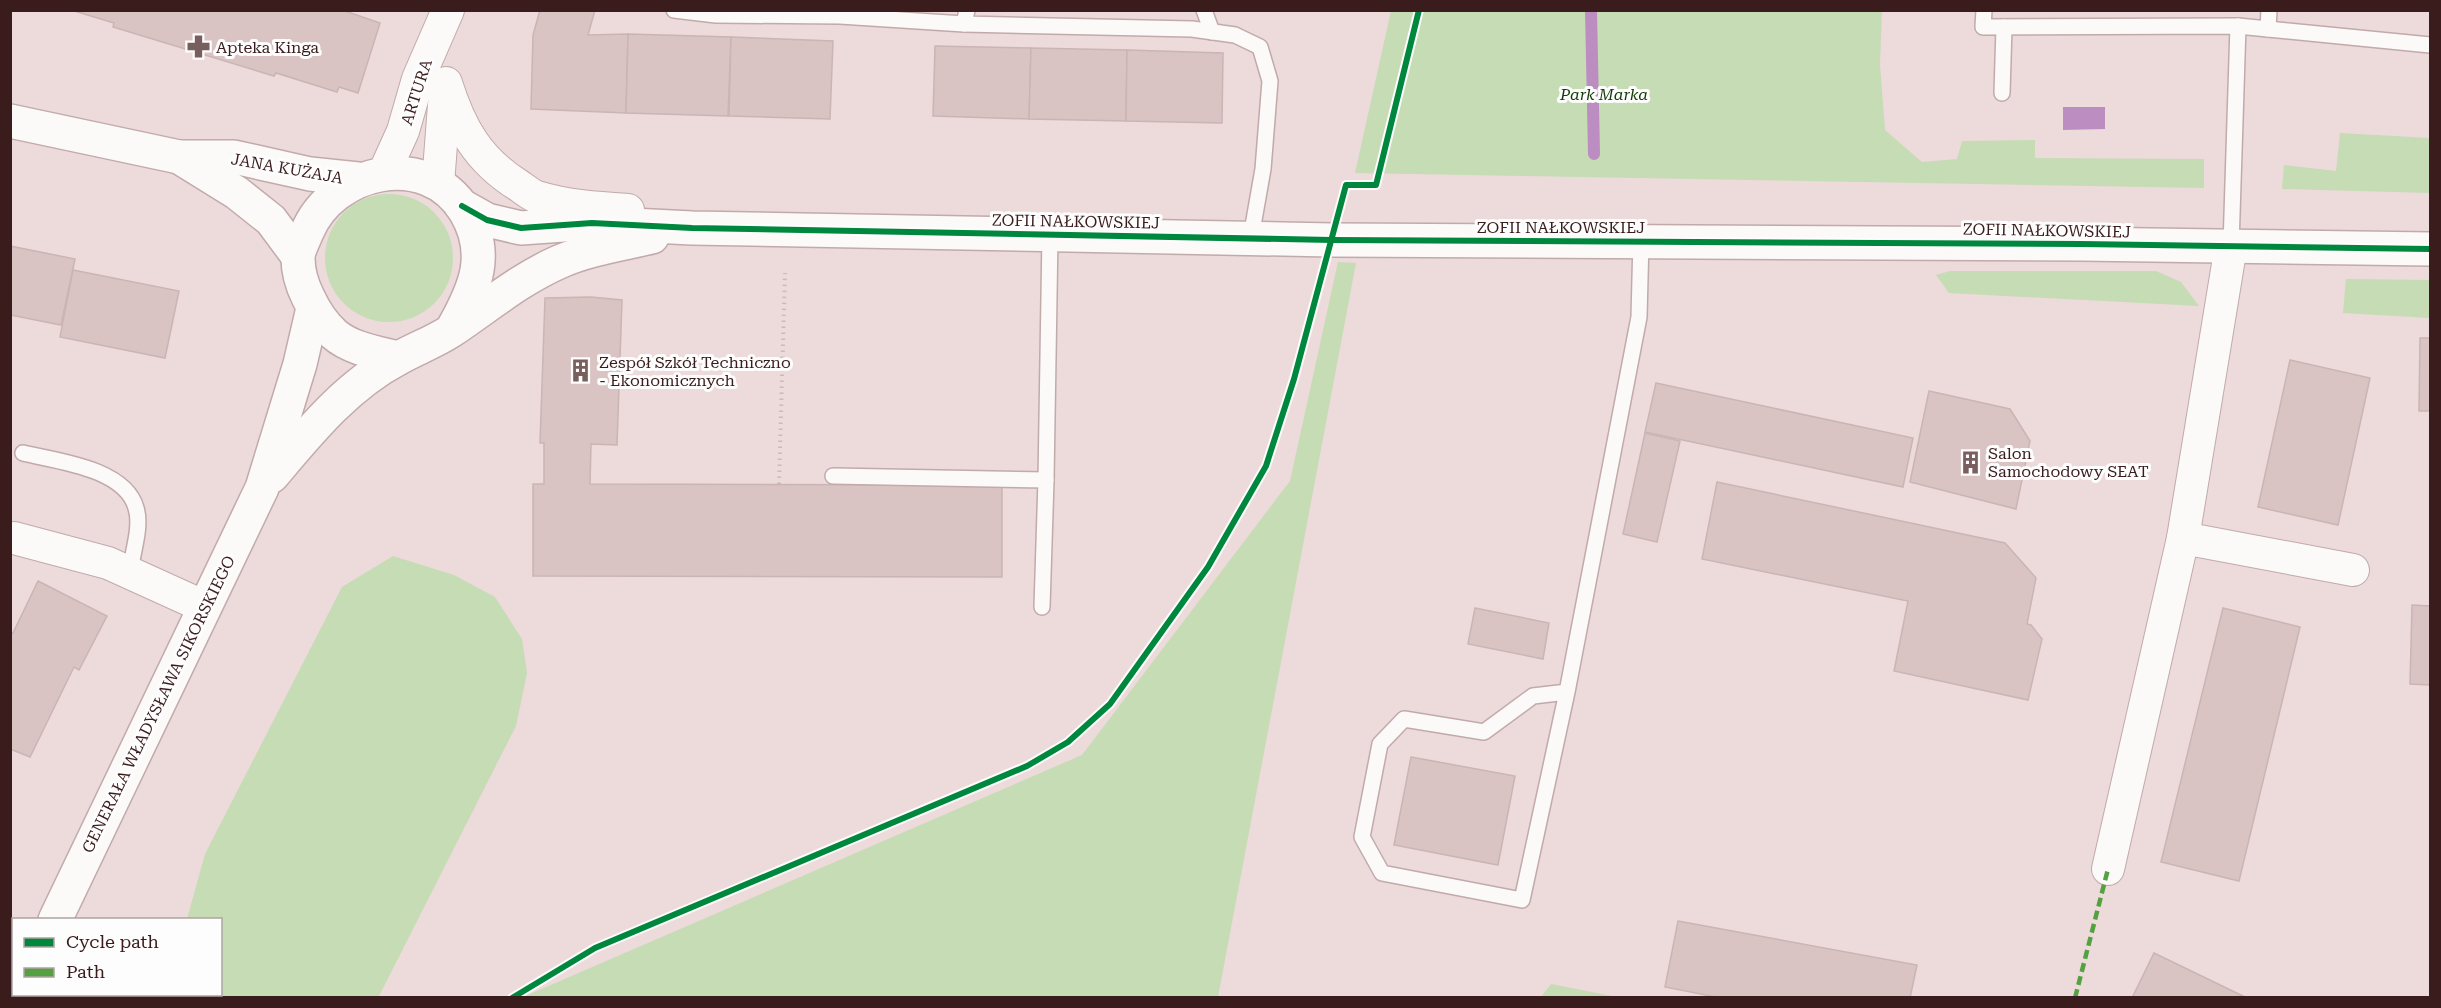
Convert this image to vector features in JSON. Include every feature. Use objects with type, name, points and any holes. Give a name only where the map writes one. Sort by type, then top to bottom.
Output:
[{"type":"street","name":"ARTURA","points":[[371,176],[404,131],[418,79],[448,10]]},
{"type":"street","name":"ARTURA","points":[[438,184],[453,10]]},
{"type":"street","points":[[446,83],[456,113],[472,143],[497,172],[535,196],[575,206],[632,211],[692,228]]},
{"type":"street","name":"JANA KUŻAJA","points":[[10,121],[179,157],[234,157],[310,174],[371,176]]},
{"type":"street","name":"JANA KUŻAJA","points":[[179,157],[237,193],[272,220],[297,255]]},
{"type":"street","points":[[398,358],[361,348],[335,335],[313,308],[301,282],[297,255],[310,225],[330,198],[371,176],[411,173],[438,184],[462,206],[487,220],[521,228],[592,223],[692,228]]},
{"type":"street","points":[[452,330],[467,303],[477,275],[479,250],[474,226],[462,206]]},
{"type":"street","points":[[262,488],[317,423],[360,385],[398,358],[427,346],[452,330],[519,283],[561,261],[614,245],[692,228]]},
{"type":"street","name":"ZOFII NAŁKOWSKIEJ","points":[[692,228],[1332,240],[1641,240],[2430,249]]},
{"type":"street","points":[[2108,868],[2183,538],[2230,246]]},
{"type":"street","points":[[262,488],[300,364],[313,308]]},
{"type":"street","name":"GENERAŁA WŁADYSŁAWA SIKORSKIEGO","points":[[56,918],[262,488]]},
{"type":"street","points":[[14,538],[108,563],[205,607]]},
{"type":"street","points":[[2183,538],[2353,570]]},
{"type":"lane","points":[[674,10],[716,15],[965,17],[1192,29],[1235,35],[1260,48],[1270,81],[1263,169],[1251,237]]},
{"type":"lane","points":[[1204,10],[1212,32]]},
{"type":"lane","points":[[1983,10],[1983,27],[2238,26],[2430,45]]},
{"type":"lane","points":[[2268,29],[2269,10]]},
{"type":"lane","points":[[2230,246],[2238,26]]},
{"type":"lane","points":[[2002,93],[2004,27]]},
{"type":"lane","points":[[1042,607],[1050,235]]},
{"type":"lane","points":[[1567,692],[1533,696],[1484,732],[1404,719],[1380,744],[1362,837],[1382,873],[1522,900],[1567,692],[1639,316],[1641,240]]},
{"type":"lane","points":[[23,453],[101,472],[124,489],[136,506],[137,516],[130,573]]},
{"type":"lane","points":[[833,476],[1046,480]]},
{"type":"path","points":[[779,484],[785,273]]},
{"type":"green space","name":"Park Marka","points":[[1882,10],[1880,65],[1885,130],[1922,162],[1957,159],[1962,141],[2035,140],[2035,158],[2204,159],[2204,188],[1355,173],[1391,11]]},
{"type":"green space","points":[[2340,133],[2430,138],[2430,193],[2282,189],[2284,165],[2336,171]]},
{"type":"green space","points":[[389,194],[414,198],[435,212],[449,233],[453,258],[449,283],[435,304],[414,318],[389,322],[364,318],[343,304],[329,283],[325,258],[329,233],[343,212],[364,198]]},
{"type":"green space","points":[[1338,262],[1356,263],[1218,997],[523,997],[1082,755],[1290,481]]},
{"type":"green space","points":[[1950,271],[2156,271],[2181,282],[2199,306],[1949,293],[1936,275]]},
{"type":"green space","points":[[2346,279],[2430,280],[2430,318],[2343,313]]},
{"type":"green space","points":[[393,556],[454,575],[495,597],[522,639],[527,673],[516,726],[379,996],[376,998],[222,997],[222,918],[187,918],[205,854],[342,587]]},
{"type":"green space","points":[[1551,984],[1617,997],[1541,997]]},
{"type":"shaded area","points":[[2063,107],[2105,107],[2105,129],[2063,130]]},
{"type":"building","points":[[71,10],[342,10],[380,23],[358,93],[339,87],[337,92],[276,73],[274,76],[113,27],[114,23]]},
{"type":"building","points":[[540,10],[595,10],[588,35],[628,34],[626,113],[531,109],[533,35]]},
{"type":"building","points":[[628,34],[731,37],[728,116],[626,113]]},
{"type":"building","points":[[731,37],[833,41],[830,119],[729,116]]},
{"type":"building","points":[[935,46],[1031,48],[1029,119],[933,116]]},
{"type":"building","points":[[1031,48],[1127,50],[1126,121],[1029,119]]},
{"type":"building","points":[[1127,50],[1223,53],[1222,123],[1126,121]]},
{"type":"building","points":[[10,246],[75,259],[61,325],[10,315]]},
{"type":"building","points":[[73,270],[179,291],[165,358],[60,337]]},
{"type":"building","name":"Zespół Szkół Techniczno - Ekonomicznych","points":[[591,297],[622,300],[617,445],[591,444],[590,484],[1002,485],[1002,577],[533,576],[533,484],[544,484],[544,443],[540,443],[545,298]]},
{"type":"building","points":[[2420,338],[2430,338],[2430,411],[2419,411]]},
{"type":"building","points":[[2290,360],[2370,378],[2338,525],[2258,507]]},
{"type":"building","points":[[1656,383],[1913,438],[1903,487],[1645,432]]},
{"type":"building","name":"Salon Samochodowy SEAT","points":[[1929,391],[2010,409],[2030,441],[2016,509],[1910,482]]},
{"type":"building","points":[[1645,433],[1680,441],[1657,542],[1623,534]]},
{"type":"building","points":[[1717,482],[2005,543],[2036,578],[2027,624],[2031,625],[2042,639],[2028,700],[1894,671],[1908,601],[1702,559]]},
{"type":"building","points":[[38,581],[107,616],[79,670],[74,667],[30,757],[10,749],[10,632],[13,633]]},
{"type":"building","points":[[2412,605],[2430,606],[2430,685],[2410,684]]},
{"type":"building","points":[[1475,608],[1549,623],[1543,659],[1468,644]]},
{"type":"building","points":[[2223,608],[2300,627],[2239,881],[2161,862]]},
{"type":"building","points":[[1411,757],[1515,776],[1498,865],[1394,845]]},
{"type":"building","points":[[1678,921],[1917,965],[1910,998],[1721,998],[1665,987]]},
{"type":"building","points":[[2154,953],[2247,998],[2132,998]]},
{"type":"waterway","points":[[1591,10],[1594,154]]},
{"type":"marked path","points":[[2075,998],[2108,869]]},
{"type":"cycle path","points":[[512,998],[595,948],[1027,766],[1068,742],[1110,704],[1208,567],[1266,466],[1294,379],[1346,185],[1376,185],[1419,10]]},
{"type":"cycle path","points":[[462,206],[487,220],[521,228],[592,223],[692,228],[1332,240],[2081,244],[2430,249]]},
{"type":"place","name":"Apteka Kinga","points":[[198,47]]},
{"type":"place","name":"Zespół Szkół Techniczno - Ekonomicznych","points":[[581,371]]},
{"type":"place","name":"Salon Samochodowy SEAT","points":[[1970,462]]}]
